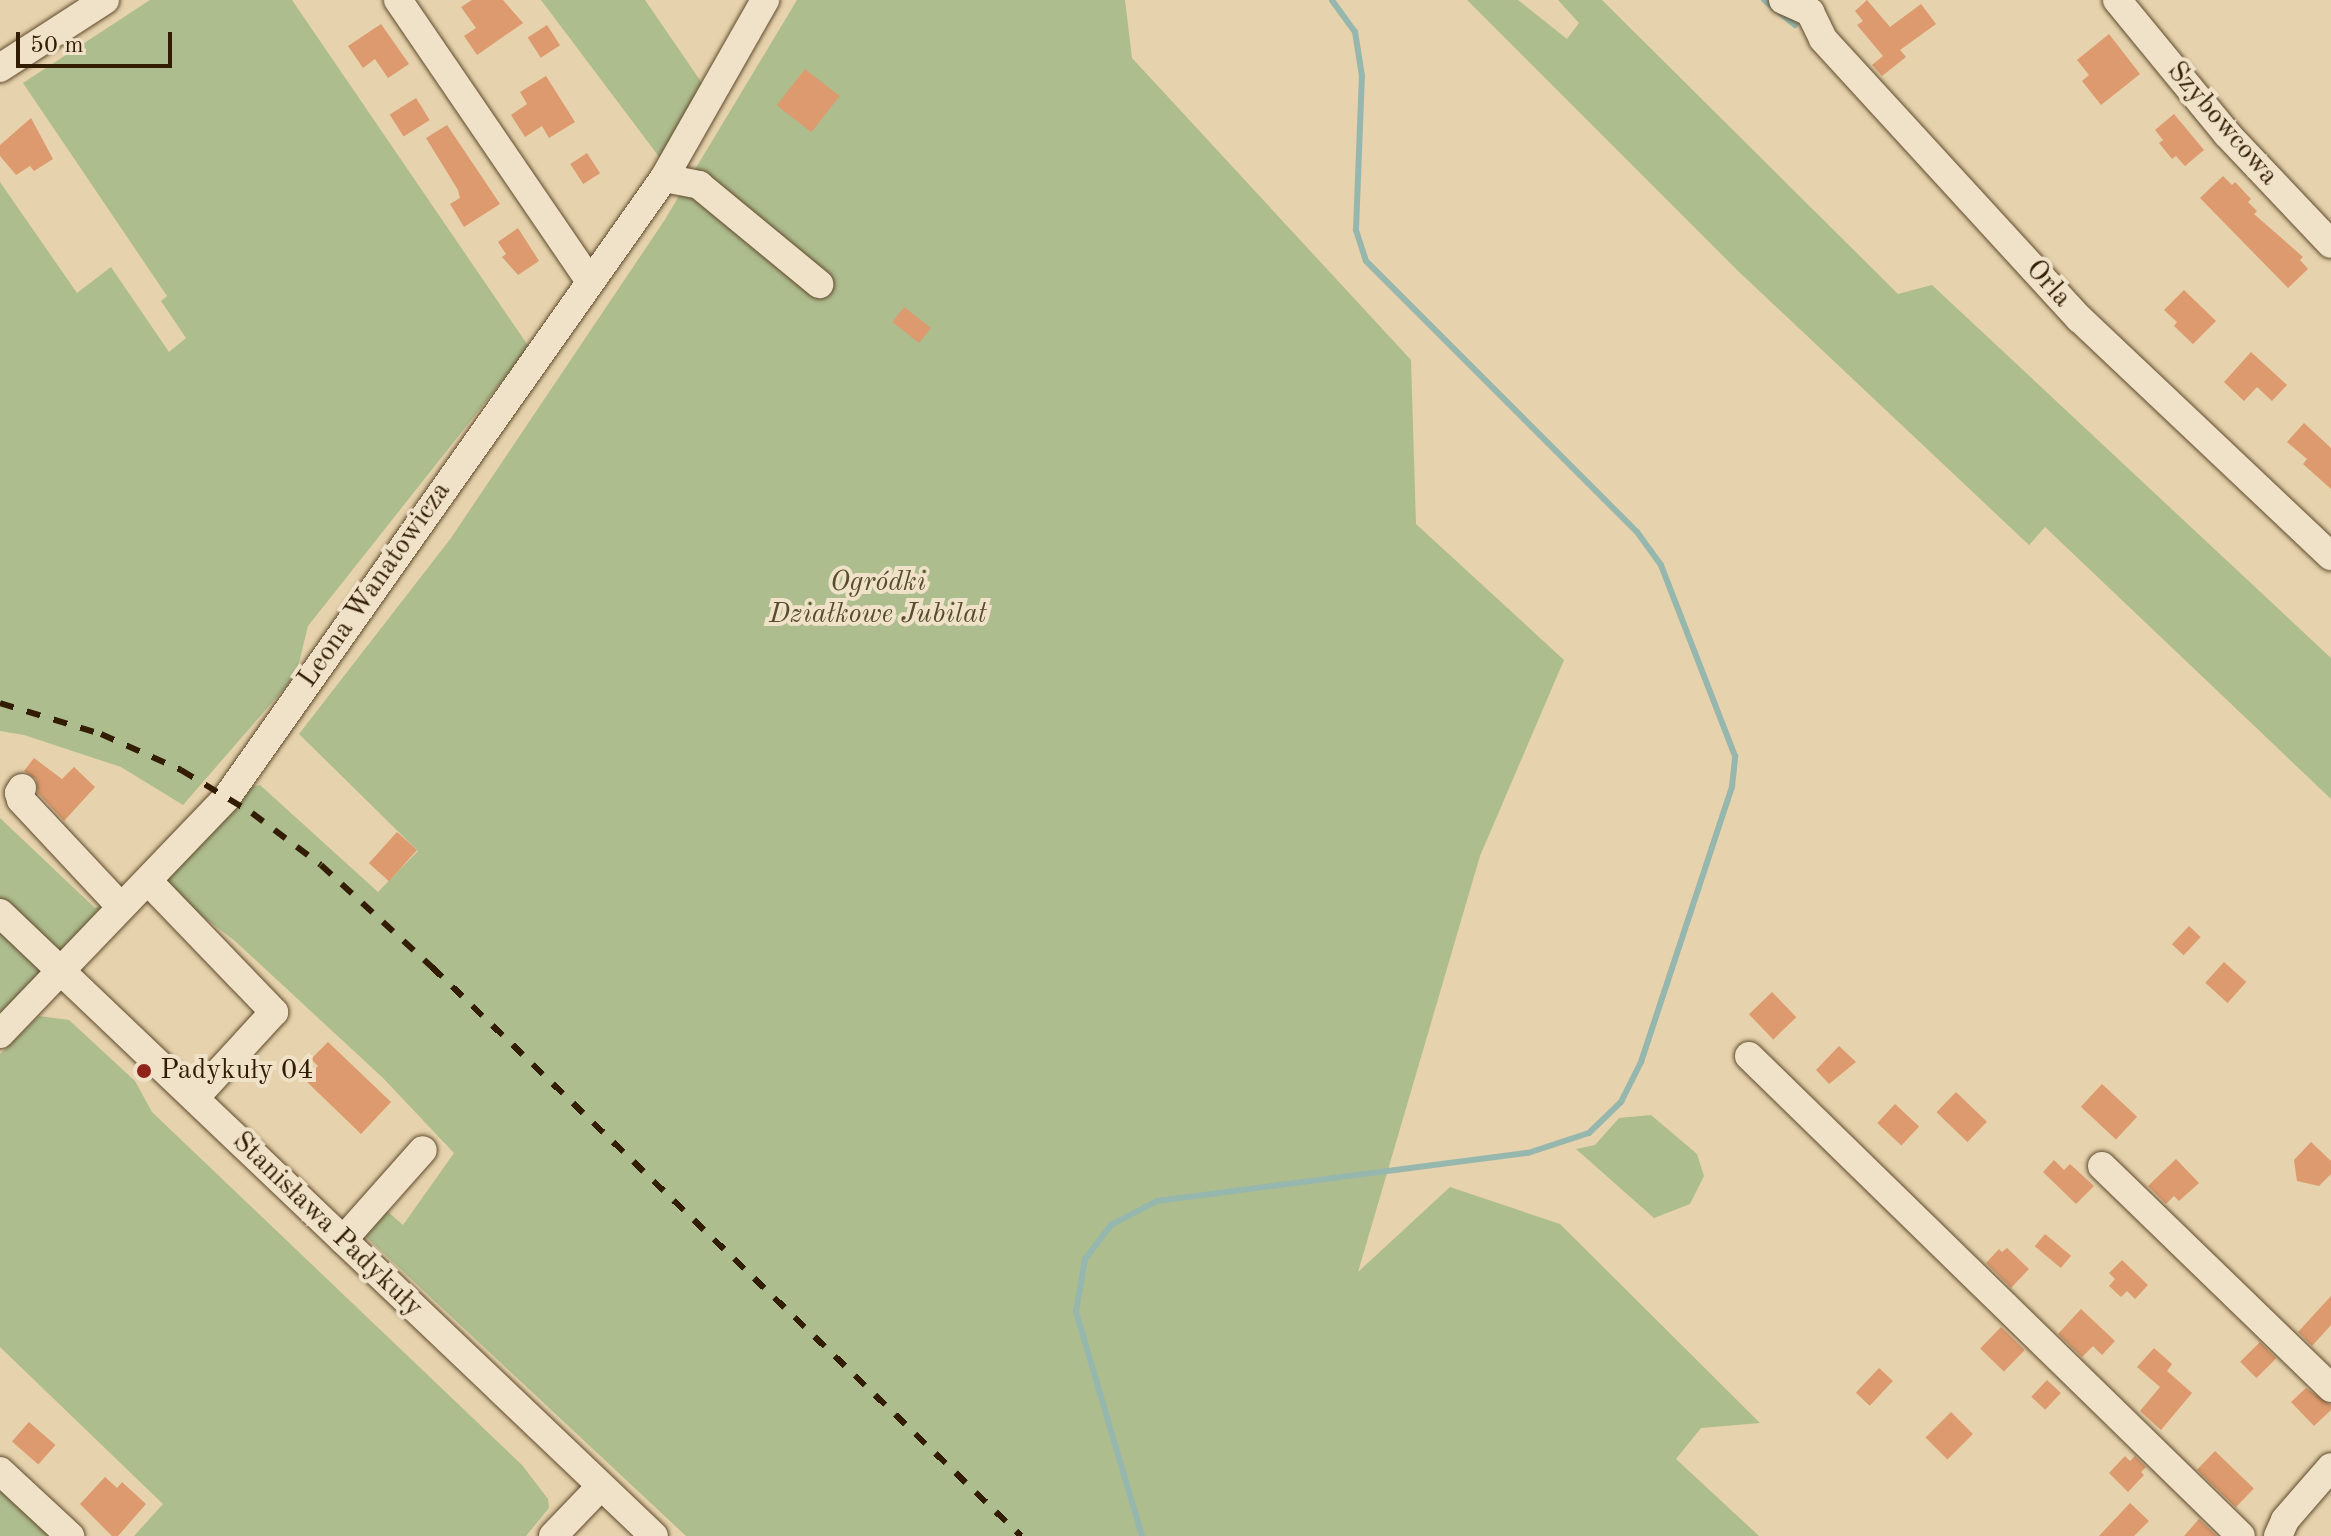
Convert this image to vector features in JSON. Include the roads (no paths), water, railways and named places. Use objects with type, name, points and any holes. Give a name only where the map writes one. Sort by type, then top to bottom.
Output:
[{"type":"street","points":[[0,68],[73,8],[105,0]]},
{"type":"street","points":[[398,0],[590,281]]},
{"type":"street","name":"Leona Wanatowicza","points":[[0,1034],[227,797],[664,178],[765,0]]},
{"type":"street","name":"Orla","points":[[1783,0],[1811,6],[1823,39],[2080,319],[2331,556]]},
{"type":"street","name":"Szybowcowa","points":[[2117,0],[2227,134],[2331,244]]},
{"type":"street","points":[[664,178],[699,185],[819,284]]},
{"type":"street","points":[[22,788],[19,793],[21,800],[121,907]]},
{"type":"street","points":[[148,881],[274,1012],[195,1098]]},
{"type":"street","name":"Stanisława Padykuły","points":[[0,913],[654,1536]]},
{"type":"street","points":[[1749,1056],[2241,1536]]},
{"type":"street","points":[[343,1240],[423,1150]]},
{"type":"street","points":[[2102,1166],[2331,1388]]},
{"type":"street","points":[[2278,1536],[2285,1520],[2331,1467]]},
{"type":"street","points":[[0,1471],[70,1536]]},
{"type":"street","points":[[553,1536],[601,1486]]},
{"type":"waterway","points":[[1142,1536],[1076,1312],[1085,1259],[1111,1225],[1157,1201],[1528,1153],[1589,1133],[1621,1102],[1641,1062],[1732,787],[1735,756],[1661,565],[1637,532],[1366,261],[1356,230],[1362,76],[1355,32],[1332,0]]},
{"type":"waterway","points":[[1764,0],[1795,25]]},
{"type":"railway","points":[[0,703],[101,734],[181,770],[252,813],[321,865],[432,967],[1021,1536]]},
{"type":"place","name":"Padykuły 04","points":[[144,1071]]},
{"type":"park label","name":"Ogródki Działkowe Jubilat","points":[[878,599]]}]
